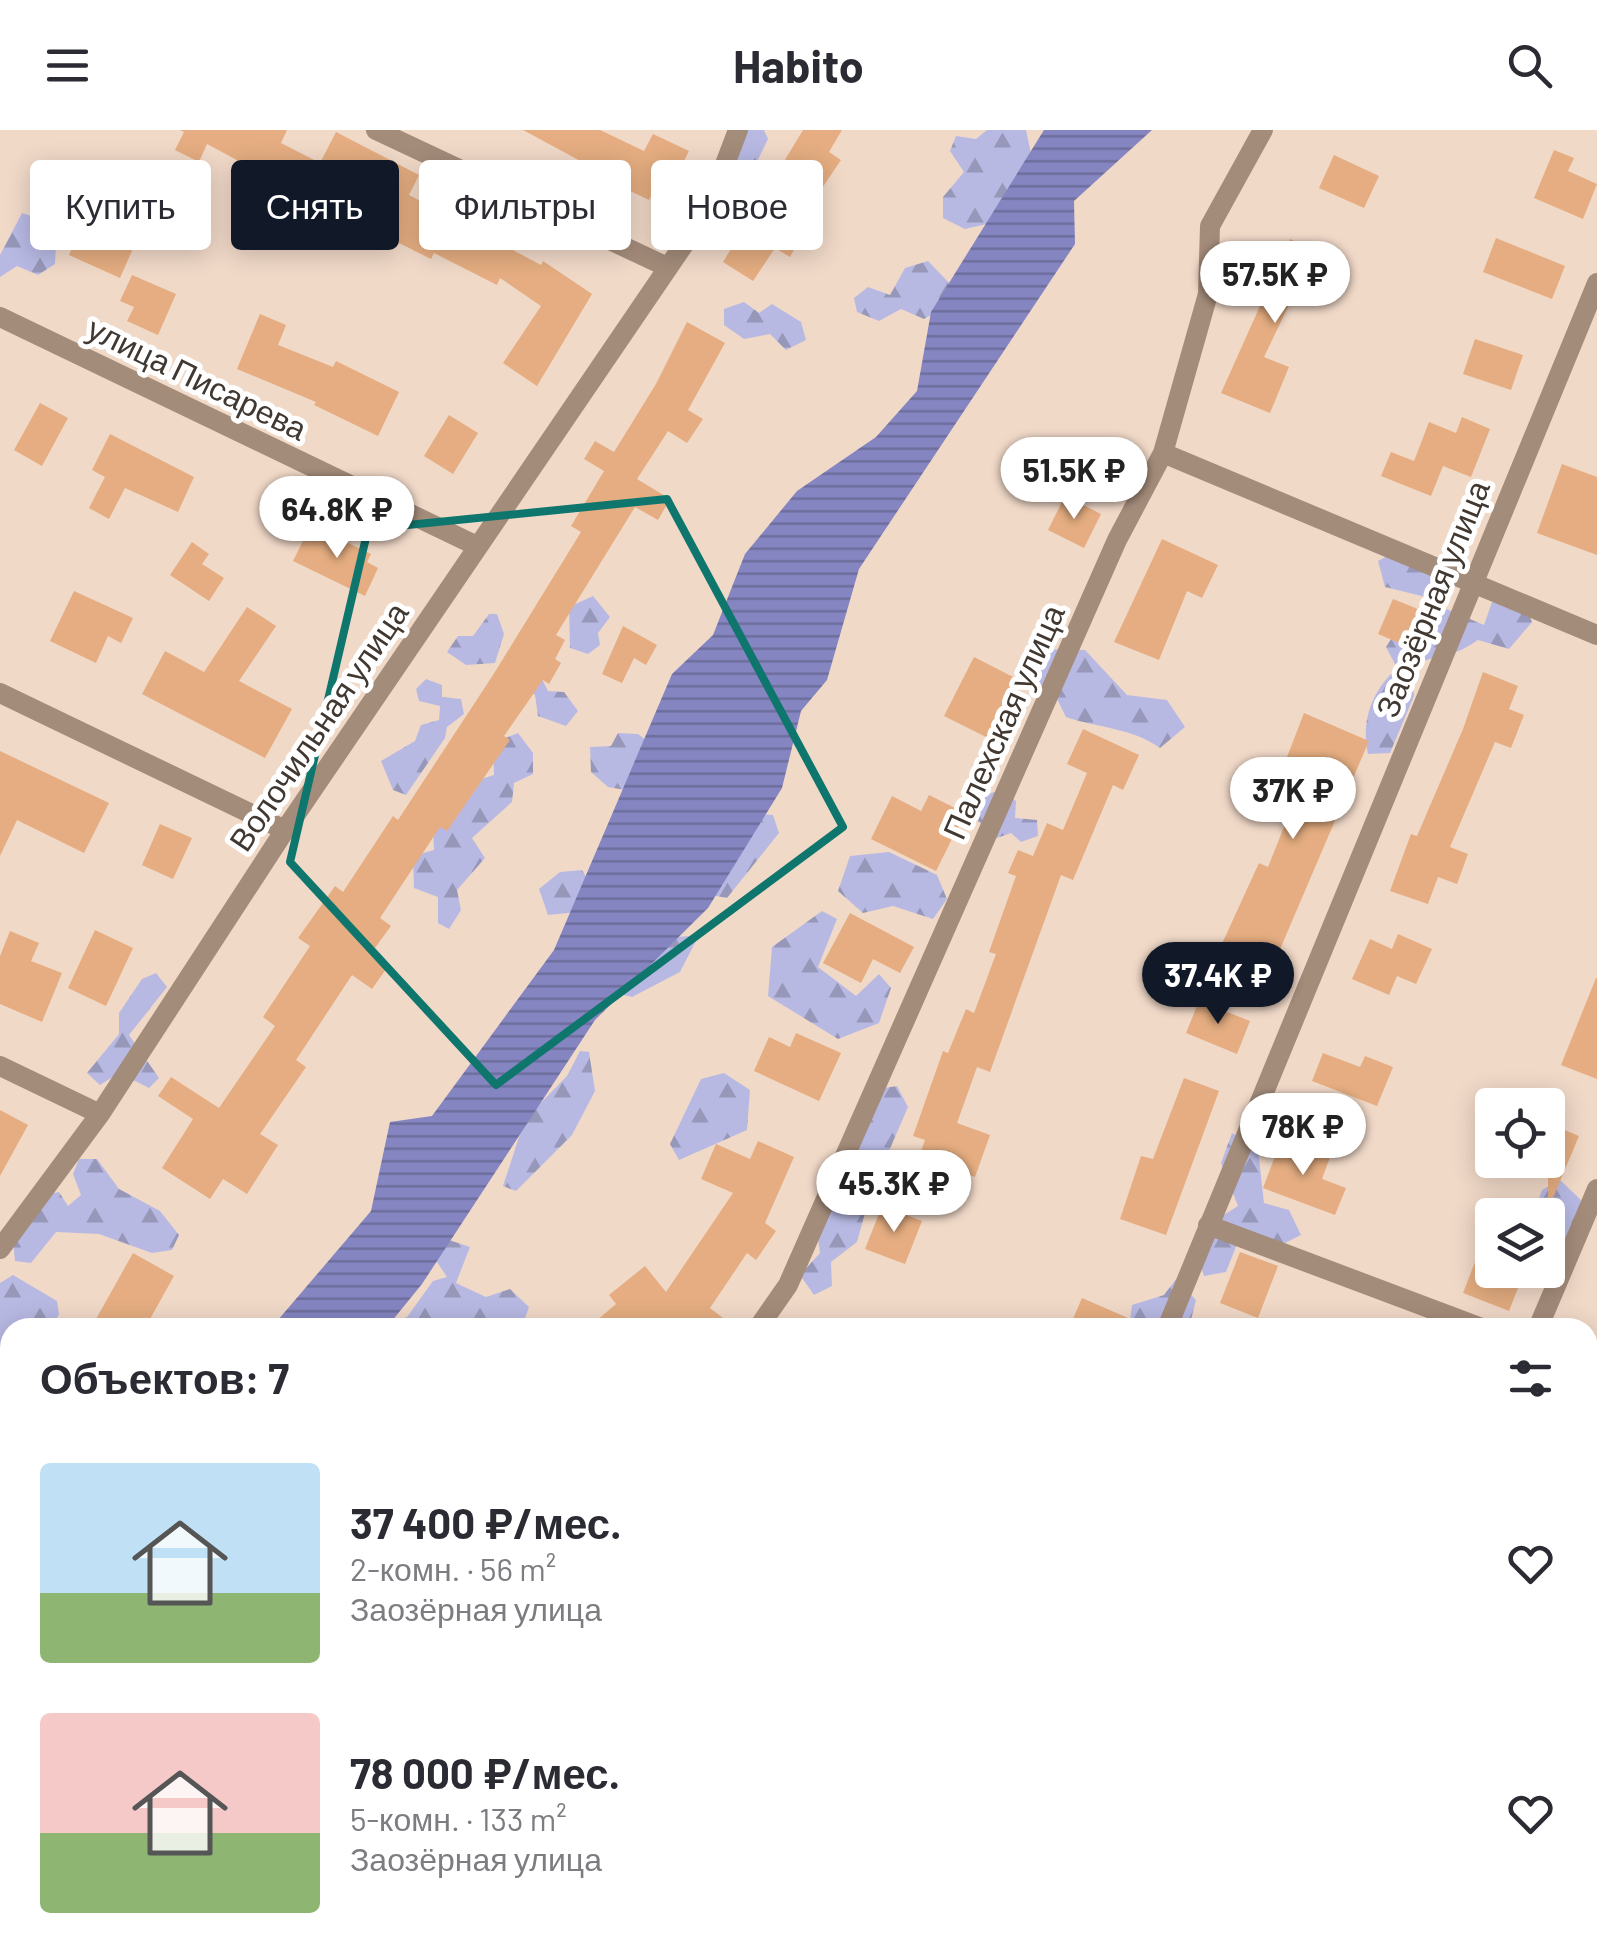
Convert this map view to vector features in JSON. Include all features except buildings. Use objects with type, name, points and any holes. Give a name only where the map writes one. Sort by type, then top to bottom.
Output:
[{"type":"street","points":[[376,130],[666,266]]},
{"type":"street","name":"Волочильная улица","points":[[0,1249],[100,1114],[285,830],[708,209],[738,130]]},
{"type":"street","name":"Палехская улица","points":[[765,1318],[788,1285],[1117,540],[1163,453],[1208,294],[1210,226],[1263,130]]},
{"type":"street","name":"Заозёрная улица","points":[[1170,1318],[1597,283]]},
{"type":"street","name":"улица Писарева","points":[[0,317],[477,546]]},
{"type":"street","points":[[1163,453],[1471,586],[1597,635]]},
{"type":"street","points":[[0,694],[285,830]]},
{"type":"street","points":[[0,1066],[100,1114]]},
{"type":"street","points":[[1542,1318],[1597,1190]]},
{"type":"street","points":[[1208,1226],[1455,1318]]},
{"type":"highlighted area","points":[[667,499],[843,827],[496,1085],[290,862],[368,529]]},
{"type":"green space","points":[[745,130],[764,130],[768,139],[758,160],[730,160]]},
{"type":"green space","points":[[987,130],[1026,130],[1032,158],[991,223],[965,229],[943,218],[943,197],[964,172],[950,151],[956,136],[976,139]]},
{"type":"green space","points":[[22,213],[30,216],[30,250],[56,250],[55,264],[38,275],[17,266],[0,277],[0,255]]},
{"type":"green space","points":[[928,261],[953,287],[947,306],[924,319],[901,309],[879,321],[857,312],[854,298],[868,287],[890,295],[905,268]]},
{"type":"green space","points":[[744,302],[759,313],[772,304],[801,322],[806,340],[786,350],[770,334],[744,339],[724,325],[724,309]]},
{"type":"green space","points":[[1404,547],[1455,576],[1444,608],[1484,625],[1492,602],[1523,600],[1532,622],[1509,649],[1478,640],[1459,651],[1411,667],[1414,696],[1390,753],[1368,754],[1366,730],[1370,708],[1397,668],[1386,647],[1406,616],[1437,612],[1430,598],[1385,587],[1378,561]]},
{"type":"green space","points":[[593,596],[610,617],[598,633],[600,645],[588,654],[570,648],[569,607]]},
{"type":"green space","points":[[489,614],[497,614],[504,634],[495,663],[466,665],[447,652],[458,636],[473,636]]},
{"type":"green space","points":[[1039,649],[1085,650],[1127,695],[1167,700],[1185,727],[1160,748],[1127,732],[1066,717],[1055,695],[1037,693],[1024,667]]},
{"type":"green space","points":[[535,665],[548,691],[564,692],[578,711],[566,726],[538,716],[535,695],[506,678]]},
{"type":"green space","points":[[426,679],[442,685],[442,697],[461,699],[464,714],[447,727],[445,738],[406,795],[393,790],[381,761],[415,741],[421,725],[439,720],[440,706],[419,701],[416,689]]},
{"type":"green space","points":[[518,733],[533,753],[533,774],[514,783],[512,802],[472,838],[485,858],[457,890],[461,910],[449,929],[438,923],[438,897],[414,888],[413,856],[434,850],[433,826],[468,783],[494,775],[493,743]]},
{"type":"green space","points":[[618,733],[638,734],[659,750],[637,792],[608,787],[591,772],[590,747],[611,746]]},
{"type":"green space","points":[[1000,790],[1016,801],[1015,818],[1037,820],[1038,836],[1021,842],[1011,833],[997,838],[978,821],[983,796]]},
{"type":"green space","points":[[756,814],[773,815],[779,833],[727,898],[711,895]]},
{"type":"green space","points":[[889,852],[937,875],[947,899],[933,919],[893,906],[863,913],[838,891],[850,856]]},
{"type":"green space","points":[[582,870],[591,885],[578,912],[548,915],[539,889],[560,872]]},
{"type":"green space","points":[[822,911],[837,919],[818,967],[856,996],[879,974],[891,988],[879,1023],[838,1039],[768,996],[772,947]]},
{"type":"green space","points":[[699,935],[680,972],[632,997],[616,993],[668,938]]},
{"type":"green space","points":[[156,973],[167,987],[129,1035],[159,1078],[149,1088],[119,1073],[100,1085],[87,1073],[119,1034],[119,1013],[142,979]]},
{"type":"green space","points":[[580,1051],[589,1052],[595,1091],[572,1135],[516,1191],[503,1186],[525,1119],[567,1076]]},
{"type":"green space","points":[[724,1073],[750,1090],[747,1130],[679,1160],[670,1144],[701,1079]]},
{"type":"green space","points":[[897,1086],[908,1107],[886,1158],[861,1160],[853,1146],[878,1089]]},
{"type":"green space","points":[[1232,1133],[1258,1149],[1264,1203],[1289,1210],[1301,1235],[1279,1246],[1241,1234],[1226,1272],[1204,1276],[1198,1255],[1219,1218],[1238,1206],[1221,1163]]},
{"type":"green space","points":[[79,1159],[97,1159],[119,1189],[160,1211],[179,1235],[172,1250],[152,1253],[99,1234],[56,1232],[31,1263],[15,1261],[12,1231],[40,1196],[59,1192],[68,1206],[81,1195],[73,1174]]},
{"type":"green space","points":[[857,1177],[872,1188],[857,1242],[831,1262],[832,1286],[814,1295],[800,1275],[820,1253],[817,1231],[840,1180]]},
{"type":"green space","points":[[1560,1180],[1581,1200],[1573,1241],[1565,1245],[1565,1198],[1539,1198],[1542,1190]]},
{"type":"green space","points":[[446,1239],[470,1247],[456,1283],[486,1297],[510,1289],[529,1307],[525,1318],[404,1318],[433,1281],[447,1277],[433,1256]]},
{"type":"green space","points":[[13,1275],[57,1301],[57,1318],[0,1318],[0,1283]]},
{"type":"green space","points":[[1176,1279],[1196,1300],[1192,1318],[1130,1318],[1132,1305],[1164,1295]]},
{"type":"shaded area","points":[[1044,130],[1152,130],[1074,201],[1075,244],[859,569],[827,680],[801,711],[782,788],[708,908],[595,1020],[422,1284],[394,1318],[280,1318],[371,1211],[390,1122],[432,1116],[554,950],[672,674],[713,635],[745,554],[797,491],[876,437],[917,391],[931,312]]}]
